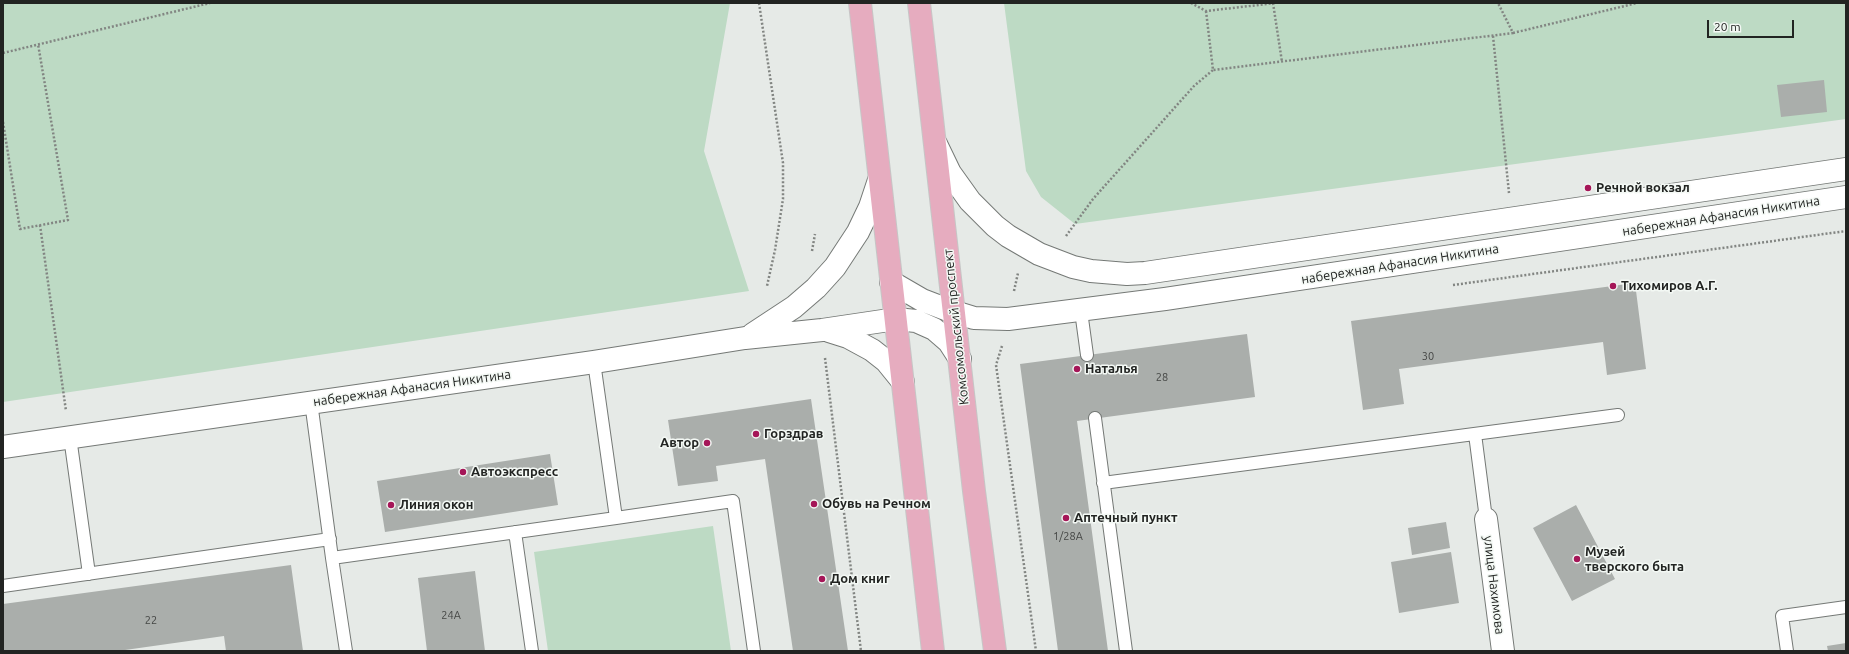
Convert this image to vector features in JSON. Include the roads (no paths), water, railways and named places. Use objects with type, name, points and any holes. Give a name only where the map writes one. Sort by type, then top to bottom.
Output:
[{"type":"main road","points":[[860,3],[933,651]]},
{"type":"main road","name":"Комсомольский проспект","points":[[919,3],[954,312],[995,651]]},
{"type":"main road","name":"набережная Афанасия Никитина","points":[[935,141],[950,173],[970,201],[995,226],[1023,246],[1039,254],[1073,267],[1109,273],[1145,273],[1846,169]]},
{"type":"main road","points":[[745,338],[782,316],[816,288],[834,267],[858,232],[870,207],[879,180]]},
{"type":"main road","name":"набережная Афанасия Никитина","points":[[892,282],[922,300],[954,312],[974,318],[1008,319],[1081,311],[1846,197]]},
{"type":"main road","name":"набережная Афанасия Никитина","points":[[3,447],[594,362],[745,338],[896,320],[916,321],[934,329],[949,342],[960,359]]},
{"type":"main road","points":[[822,330],[848,337],[864,345],[886,361],[902,382]]},
{"type":"main road","name":"улица Нахимова","points":[[1486,519],[1503,651]]},
{"type":"lane","points":[[1081,311],[1087,355]]},
{"type":"lane","points":[[594,362],[616,518]]},
{"type":"lane","points":[[311,402],[346,651]]},
{"type":"lane","points":[[1104,483],[1618,415]]},
{"type":"lane","points":[[1095,418],[1126,651]]},
{"type":"lane","points":[[1475,434],[1486,519]]},
{"type":"lane","points":[[70,438],[89,574]]},
{"type":"lane","points":[[332,558],[733,501],[754,651]]},
{"type":"lane","points":[[515,532],[532,651]]},
{"type":"lane","points":[[3,586],[330,539]]},
{"type":"lane","points":[[1786,651],[1782,616],[1846,607]]},
{"type":"place","name":"Речной вокзал","points":[[1588,188]]},
{"type":"place","name":"Тихомиров А.Г.","points":[[1613,286]]},
{"type":"place","name":"Наталья","points":[[1077,369]]},
{"type":"place","name":"Горздрав","points":[[756,434]]},
{"type":"place","name":"Автор","points":[[707,443]]},
{"type":"place","name":"Автоэкспресс","points":[[463,472]]},
{"type":"place","name":"Обувь на Речном","points":[[814,504]]},
{"type":"place","name":"Линия окон","points":[[391,505]]},
{"type":"place","name":"Аптечный пункт","points":[[1066,518]]},
{"type":"place","name":"Музей тверского быта","points":[[1577,559]]},
{"type":"place","name":"Дом книг","points":[[822,579]]}]
